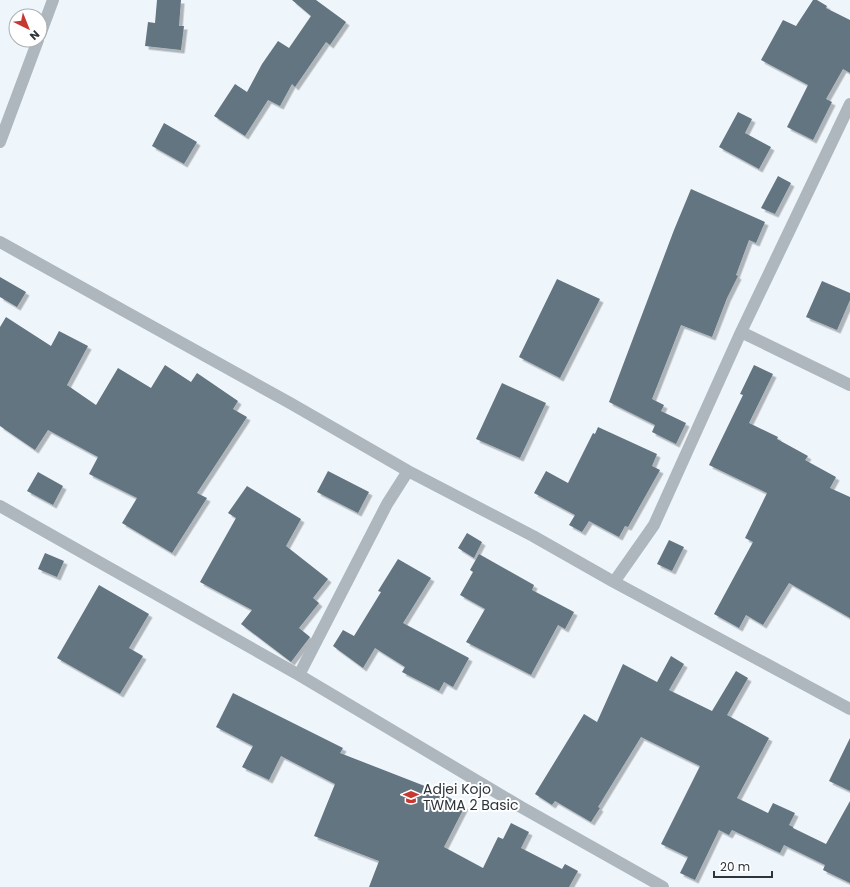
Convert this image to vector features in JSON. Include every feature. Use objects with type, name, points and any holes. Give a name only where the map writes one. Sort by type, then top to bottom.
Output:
[{"type":"street","points":[[48,13],[53,0]]},
{"type":"street","points":[[0,142],[35,48]]},
{"type":"street","points":[[614,582],[654,525],[741,332],[850,104]]},
{"type":"street","points":[[0,242],[290,403],[408,471],[533,536],[614,582],[850,709]]},
{"type":"street","points":[[741,332],[850,385]]},
{"type":"street","points":[[299,674],[387,504],[408,471]]},
{"type":"street","points":[[0,506],[299,674],[521,807],[664,887]]},
{"type":"building","points":[[157,0],[181,0],[179,26],[184,26],[181,50],[145,46],[148,22],[155,23]]},
{"type":"building","points":[[292,0],[316,0],[346,22],[330,45],[326,42],[295,87],[292,84],[280,106],[268,100],[245,136],[214,116],[235,84],[247,92],[262,64],[278,41],[289,48],[311,16]]},
{"type":"building","points":[[813,0],[817,0],[827,6],[826,8],[850,20],[850,73],[843,69],[826,99],[832,102],[813,140],[787,127],[808,85],[761,60],[783,20],[796,26]]},
{"type":"building","points":[[738,112],[752,119],[745,133],[771,147],[759,169],[719,147]]},
{"type":"building","points":[[164,123],[197,142],[184,164],[152,146]]},
{"type":"building","points":[[778,176],[791,183],[775,214],[761,208]]},
{"type":"building","points":[[691,189],[765,222],[756,243],[749,240],[736,275],[738,276],[727,298],[712,337],[681,325],[652,399],[664,405],[661,411],[686,423],[676,444],[652,432],[655,425],[609,402]]},
{"type":"building","points":[[0,277],[26,292],[17,307],[0,297]]},
{"type":"building","points":[[557,279],[600,299],[560,378],[519,357]]},
{"type":"building","points":[[822,281],[850,293],[850,300],[837,330],[806,317]]},
{"type":"building","points":[[6,317],[51,346],[59,331],[88,346],[67,385],[96,405],[118,368],[151,388],[165,365],[191,382],[197,373],[238,401],[233,409],[247,417],[197,493],[207,498],[172,553],[122,523],[137,498],[89,474],[98,457],[48,430],[35,450],[0,426],[0,327]]},
{"type":"building","points":[[754,365],[773,374],[749,423],[778,437],[777,439],[808,456],[805,460],[836,477],[830,488],[850,497],[850,618],[789,583],[763,625],[746,615],[739,628],[714,614],[753,542],[745,538],[767,493],[709,465],[743,395],[740,394]]},
{"type":"building","points":[[502,383],[546,403],[520,458],[476,439]]},
{"type":"building","points":[[598,427],[657,454],[652,466],[660,470],[628,527],[625,526],[619,537],[589,521],[582,532],[569,525],[575,515],[534,493],[546,471],[568,483],[593,433],[595,434]]},
{"type":"building","points":[[328,471],[369,492],[358,513],[317,492]]},
{"type":"building","points":[[38,472],[63,486],[53,505],[27,491]]},
{"type":"building","points":[[247,486],[301,519],[286,546],[328,579],[313,598],[319,603],[299,628],[310,637],[291,662],[241,624],[252,610],[200,582],[236,518],[228,513]]},
{"type":"building","points":[[467,533],[482,542],[474,558],[458,548]]},
{"type":"building","points":[[669,540],[684,547],[672,571],[657,564]]},
{"type":"building","points":[[45,553],[64,561],[57,577],[38,569]]},
{"type":"building","points":[[479,554],[534,585],[532,590],[574,612],[565,629],[558,625],[531,675],[466,642],[485,609],[460,595],[473,572],[470,570]]},
{"type":"building","points":[[398,559],[431,578],[403,623],[469,658],[453,687],[444,682],[439,691],[402,672],[405,667],[375,648],[363,668],[333,646],[343,630],[354,636],[381,592],[378,591]]},
{"type":"building","points":[[99,585],[149,614],[129,648],[143,656],[120,694],[57,658]]},
{"type":"building","points":[[671,656],[684,664],[669,690],[712,711],[736,671],[748,678],[727,715],[769,738],[737,798],[768,813],[773,803],[795,813],[789,825],[826,844],[850,801],[850,883],[823,870],[825,865],[784,845],[780,853],[732,830],[729,835],[719,830],[695,880],[680,873],[688,857],[661,844],[700,766],[641,737],[598,807],[600,808],[591,822],[555,801],[552,805],[535,794],[584,714],[597,722],[623,664],[657,682]]},
{"type":"building","points":[[233,693],[343,748],[340,753],[435,790],[465,806],[444,847],[483,868],[498,837],[503,839],[511,823],[529,832],[521,848],[562,869],[565,864],[578,871],[569,887],[369,887],[379,861],[314,836],[335,784],[281,756],[269,780],[242,767],[253,746],[216,727]]},
{"type":"building","points":[[850,738],[850,791],[829,781]]},
{"type":"place","name":"Adjei Kojo TWMA 2 Basic","points":[[411,797]]}]
